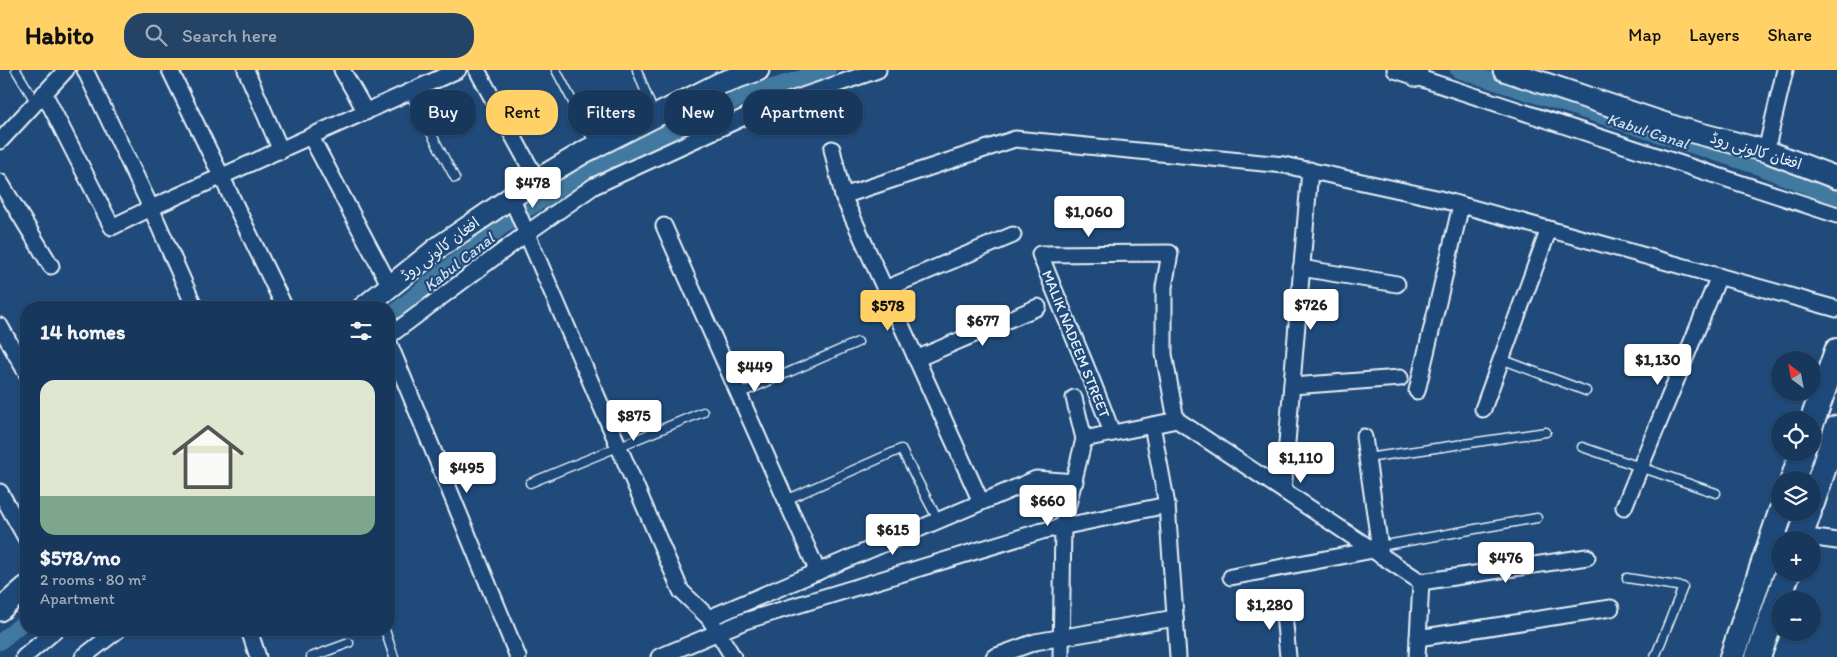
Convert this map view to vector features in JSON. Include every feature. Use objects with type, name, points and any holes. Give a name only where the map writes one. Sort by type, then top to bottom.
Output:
[{"type":"main road","name":"افغان کالونی روڈ","points":[[372,301],[439,247],[512,200],[537,180],[596,145],[655,116],[723,78],[758,70]]},
{"type":"main road","name":"افغان کالونی روڈ","points":[[1504,70],[1542,76],[1678,128],[1766,152],[1837,178]]},
{"type":"main road","points":[[1816,411],[1837,351]]},
{"type":"main road","points":[[1821,476],[1837,428]]},
{"type":"main road","points":[[1732,657],[1779,521]]},
{"type":"main road","points":[[1758,657],[1785,581]]},
{"type":"main road","points":[[0,610],[20,596]]},
{"type":"street","points":[[0,140],[66,70]]},
{"type":"street","points":[[85,70],[151,208],[192,301]]},
{"type":"street","points":[[170,70],[282,301]]},
{"type":"street","points":[[246,70],[281,151]]},
{"type":"street","points":[[342,70],[366,112]]},
{"type":"street","points":[[40,98],[112,227],[409,92],[430,76],[458,70]]},
{"type":"street","points":[[477,70],[537,180]]},
{"type":"street","points":[[395,331],[526,230],[594,186],[735,121],[878,70]]},
{"type":"street","points":[[1395,70],[1417,73],[1837,215]]},
{"type":"street","points":[[1766,152],[1785,70]]},
{"type":"street","points":[[312,137],[390,286]]},
{"type":"street","points":[[843,196],[1015,139],[1284,165],[1462,205],[1837,309]]},
{"type":"street","points":[[832,149],[843,196],[981,502]]},
{"type":"street","points":[[1283,490],[1310,170]]},
{"type":"street","points":[[0,182],[52,266]]},
{"type":"street","points":[[512,200],[681,591],[709,618],[733,657]]},
{"type":"street","points":[[1417,391],[1462,205]]},
{"type":"street","points":[[664,226],[818,572]]},
{"type":"street","points":[[1483,409],[1549,229]]},
{"type":"street","points":[[885,289],[1012,235]]},
{"type":"street","name":"MALIK NADEEM STREET","points":[[1112,433],[1076,338],[1058,300],[1040,254],[1170,252],[1164,287],[1164,354],[1176,420]]},
{"type":"street","points":[[1301,268],[1397,284]]},
{"type":"street","points":[[1624,507],[1719,276]]},
{"type":"street","points":[[916,359],[1038,308]]},
{"type":"street","points":[[0,326],[20,361]]},
{"type":"street","points":[[395,358],[518,657]]},
{"type":"street","points":[[1292,386],[1400,378]]},
{"type":"street","points":[[1062,657],[1063,525],[1084,439],[1074,398]]},
{"type":"street","points":[[1084,439],[1176,420],[1378,550],[1421,582],[1587,557]]},
{"type":"street","points":[[1152,425],[1167,505],[1178,657]]},
{"type":"street","points":[[1364,437],[1378,550]]},
{"type":"street","points":[[709,618],[1036,479],[1075,482]]},
{"type":"street","points":[[0,492],[20,527]]},
{"type":"street","points":[[659,657],[717,631],[745,621],[1063,525],[1167,505]]},
{"type":"street","points":[[1821,540],[1837,541]]},
{"type":"street","points":[[1231,577],[1378,550]]},
{"type":"street","points":[[1417,657],[1421,582]]},
{"type":"street","points":[[1282,603],[1288,657]]},
{"type":"street","points":[[1418,638],[1610,608]]},
{"type":"street","points":[[994,657],[1035,642],[1175,618]]},
{"type":"street","points":[[24,657],[49,636]]},
{"type":"street","points":[[83,657],[110,636]]},
{"type":"street","points":[[251,636],[258,657]]},
{"type":"lane","points":[[16,70],[40,98]]},
{"type":"lane","points":[[556,70],[596,145]]},
{"type":"lane","points":[[637,70],[655,116]]},
{"type":"lane","points":[[409,92],[455,178]]},
{"type":"lane","points":[[739,394],[858,342]]},
{"type":"lane","points":[[1501,359],[1586,391]]},
{"type":"lane","points":[[530,483],[703,412]]},
{"type":"lane","points":[[1367,458],[1546,432]]},
{"type":"lane","points":[[1582,447],[1716,493]]},
{"type":"lane","points":[[786,500],[901,449],[938,520]]},
{"type":"lane","points":[[1378,550],[1537,518]]},
{"type":"lane","points":[[1627,578],[1683,587],[1655,657]]},
{"type":"lane","points":[[387,636],[394,657]]},
{"type":"lane","points":[[311,657],[348,643]]},
{"type":"waterway","name":"Kabul Canal","points":[[395,312],[453,264],[516,216],[587,172],[747,95],[828,70]]},
{"type":"waterway","name":"Kabul Canal","points":[[1458,70],[1759,167],[1837,198]]},
{"type":"waterway","name":"Kabul Canal","points":[[0,642],[20,625]]}]
